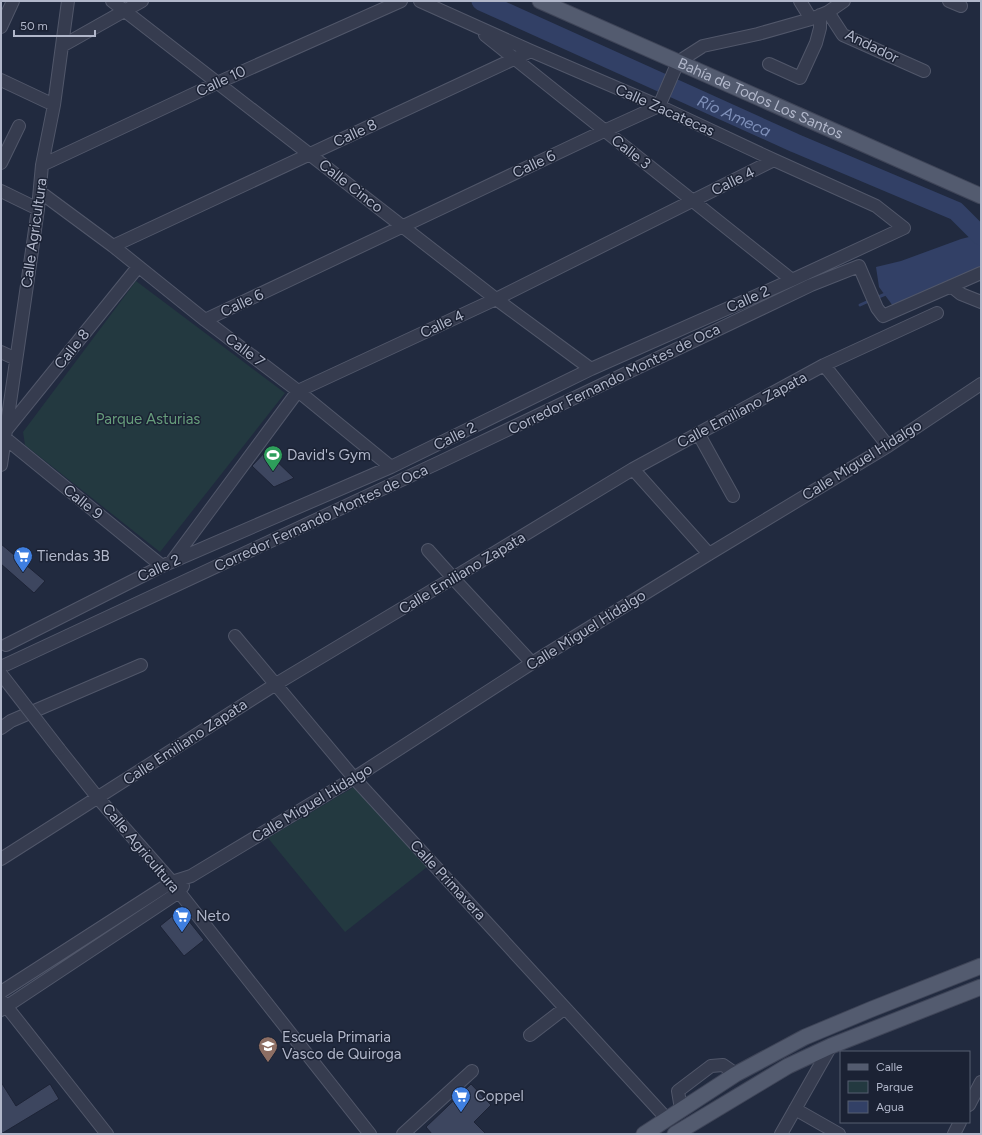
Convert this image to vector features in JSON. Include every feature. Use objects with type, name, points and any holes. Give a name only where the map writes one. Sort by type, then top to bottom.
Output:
[{"type":"main road","name":"Bahía de Todos Los Santos","points":[[540,1],[676,67],[981,196]]},
{"type":"main road","points":[[644,1134],[736,1074],[805,1037],[981,966]]},
{"type":"main road","points":[[674,1134],[788,1066],[831,1046],[981,987]]},
{"type":"main road","points":[[872,1009],[880,1026]]},
{"type":"street","points":[[1,27],[13,1]]},
{"type":"street","name":"Calle Agricultura","points":[[1,465],[38,209],[42,165],[54,105],[68,1]]},
{"type":"street","name":"Calle Cinco","points":[[112,1],[496,299],[590,369]]},
{"type":"street","points":[[62,46],[142,1]]},
{"type":"street","name":"Calle 10","points":[[42,165],[217,83],[401,1]]},
{"type":"street","name":"Calle Zacatecas","points":[[420,1],[659,106],[876,206],[904,228]]},
{"type":"street","name":"Andador","points":[[800,1],[820,15],[843,35],[924,70]]},
{"type":"street","points":[[659,106],[676,67],[703,46],[758,34],[820,15],[844,1]]},
{"type":"street","points":[[949,1],[961,6]]},
{"type":"street","points":[[769,64],[800,78],[816,43],[820,28],[820,15]]},
{"type":"street","name":"Calle 3","points":[[471,24],[792,280]]},
{"type":"street","name":"Calle 8","points":[[113,246],[532,51]]},
{"type":"street","points":[[1,80],[54,105]]},
{"type":"street","name":"Calle 6","points":[[206,320],[659,106]]},
{"type":"street","points":[[1,163],[18,126]]},
{"type":"street","name":"Calle 4","points":[[167,564],[298,391],[496,299],[774,160]]},
{"type":"street","points":[[1,191],[38,209]]},
{"type":"street","name":"Calle 7","points":[[40,192],[113,246],[298,391],[391,467]]},
{"type":"street","name":"Calle 2","points":[[6,645],[167,564],[391,467],[590,369],[792,280],[904,228]]},
{"type":"street","name":"Corredor Fernando Montes de Oca","points":[[1,668],[447,459],[811,285],[859,266],[880,312],[952,286]]},
{"type":"street","name":"Calle 8","points":[[5,434],[138,267]]},
{"type":"street","points":[[808,272],[827,279]]},
{"type":"street","points":[[981,273],[952,286],[961,294],[981,302]]},
{"type":"street","name":"Calle Emiliano Zapata","points":[[1,859],[276,684],[633,469],[824,365],[937,313]]},
{"type":"street","points":[[1,352],[16,359]]},
{"type":"street","points":[[824,365],[888,446]]},
{"type":"street","name":"Calle Miguel Hidalgo","points":[[1,992],[172,882],[191,876],[354,778],[532,663],[888,446],[981,384]]},
{"type":"street","points":[[698,433],[733,496]]},
{"type":"street","name":"Calle 9","points":[[5,434],[167,564]]},
{"type":"street","points":[[633,469],[709,554]]},
{"type":"street","points":[[428,550],[452,578],[532,663]]},
{"type":"street","name":"Calle Primavera","points":[[235,636],[354,778],[667,1119]]},
{"type":"street","points":[[4,725],[141,665]]},
{"type":"street","name":"Calle Agricultura","points":[[1,674],[98,798],[172,882],[370,1134]]},
{"type":"street","name":"Calle Miguel Hidalgo","points":[[3,1005],[179,892],[191,876]]},
{"type":"street","points":[[3,1005],[107,1134]]},
{"type":"street","points":[[530,1035],[565,1008]]},
{"type":"street","points":[[781,1134],[831,1046]]},
{"type":"street","points":[[681,1109],[678,1091],[711,1066],[723,1065],[736,1074]]},
{"type":"street","points":[[403,1134],[472,1071]]},
{"type":"street","points":[[970,1103],[981,1082]]},
{"type":"street","points":[[795,1109],[839,1134]]},
{"type":"street","points":[[954,1134],[960,1123]]},
{"type":"green space","name":"Parque Asturias","points":[[136,281],[285,393],[160,552],[25,445],[23,432]]},
{"type":"green space","points":[[354,787],[427,867],[345,932],[268,838]]},
{"type":"water","points":[[981,234],[981,269],[893,306],[879,287],[876,267],[901,261],[961,239]]},
{"type":"building","name":"David's Gym","points":[[266,451],[294,478],[274,487],[252,466]]},
{"type":"building","name":"Tiendas 3B","points":[[1,544],[45,581],[34,593],[1,564]]},
{"type":"building","name":"Neto","points":[[180,910],[204,940],[184,956],[160,926]]},
{"type":"building","points":[[1,1082],[16,1106],[50,1084],[59,1099],[1,1134]]},
{"type":"building","name":"Coppel","points":[[471,1084],[491,1105],[474,1122],[486,1134],[432,1134],[426,1127]]},
{"type":"waterway","name":"Río Ameca","points":[[481,1],[795,143],[956,211],[981,236]]},
{"type":"waterway","points":[[876,298],[888,293]]},
{"type":"waterway","points":[[860,305],[871,300]]},
{"type":"place","name":"David's Gym","points":[[273,472]]},
{"type":"place","name":"Tiendas 3B","points":[[23,573]]},
{"type":"place","name":"Neto","points":[[182,933]]},
{"type":"place","name":"Escuela Primaria Vasco de Quiroga","points":[[268,1063]]},
{"type":"place","name":"Coppel","points":[[461,1113]]}]
